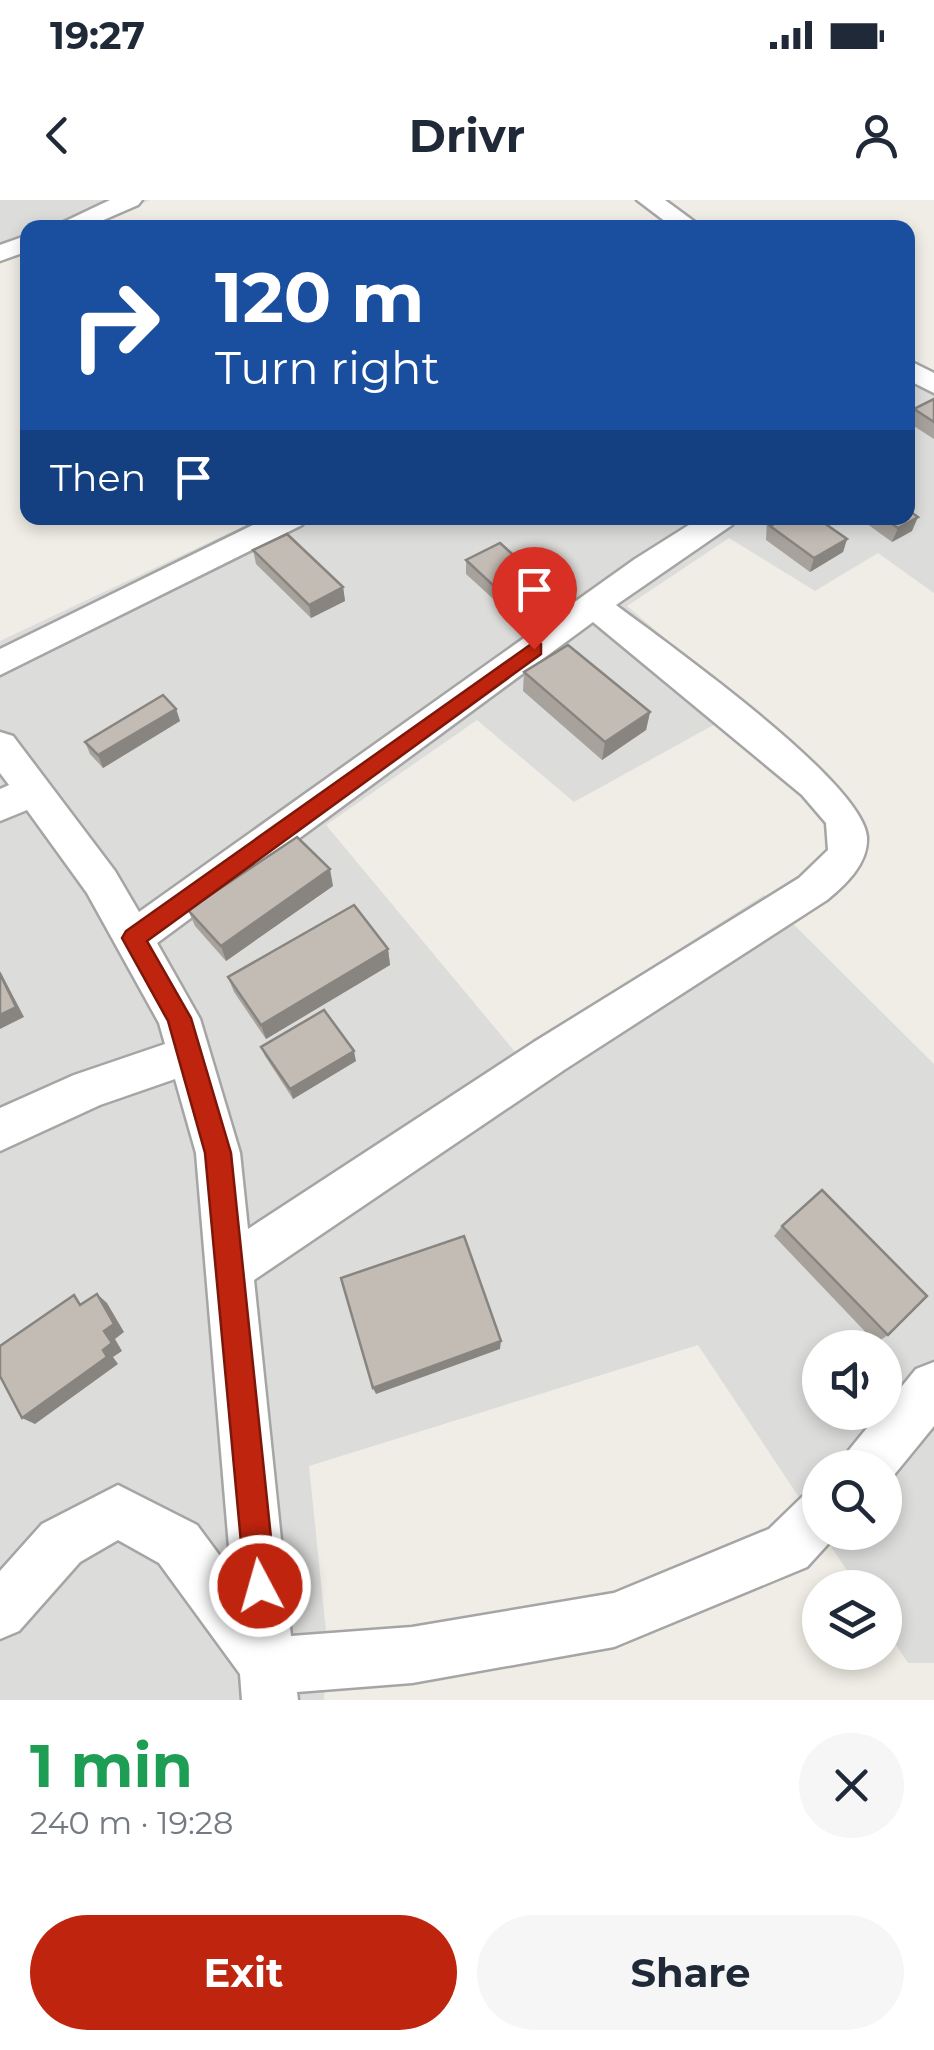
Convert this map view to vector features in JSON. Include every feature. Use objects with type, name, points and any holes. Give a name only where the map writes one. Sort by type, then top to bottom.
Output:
[{"type":"street","points":[[82,220],[130,200]]},
{"type":"street","points":[[649,200],[679,220]]},
{"type":"street","points":[[0,663],[277,525]]},
{"type":"street","points":[[134,938],[711,525]]},
{"type":"street","points":[[229,1269],[549,1056],[814,889],[844,863],[848,844],[844,819],[810,781],[704,689],[594,605]]},
{"type":"street","points":[[0,746],[16,798],[101,882],[180,1018],[218,1153],[269,1683]]},
{"type":"street","points":[[0,1130],[89,1089],[189,1055]]},
{"type":"street","points":[[882,1450],[934,1387]]},
{"type":"street","points":[[0,1612],[60,1543],[118,1511],[178,1544],[269,1683]]},
{"type":"street","points":[[269,1683],[614,1620],[788,1548],[802,1534]]},
{"type":"shaded area","points":[[0,200],[150,200],[101,220],[20,220],[20,254],[0,262]]},
{"type":"shaded area","points":[[915,362],[934,374],[934,593],[878,553],[815,591],[729,538],[627,606],[746,707],[574,802],[477,720],[326,825],[516,1053],[764,895],[934,1064],[934,1663],[908,1663],[902,1654],[902,1570],[847,1570],[833,1550],[902,1550],[902,1450],[802,1450],[802,1502],[698,1345],[309,1466],[327,1641],[324,1700],[0,1700],[0,641],[246,525],[915,525]]},
{"type":"building","points":[[934,399],[934,422],[915,410]]},
{"type":"building","points":[[827,525],[847,539],[814,558],[770,526]]},
{"type":"building","points":[[287,534],[343,587],[309,605],[253,550]]},
{"type":"building","points":[[500,543],[561,598],[526,616],[466,560]]},
{"type":"building","points":[[568,645],[650,712],[605,742],[524,672]]},
{"type":"building","points":[[163,695],[176,709],[98,755],[85,742]]},
{"type":"building","points":[[297,837],[330,869],[221,946],[188,910]]},
{"type":"building","points":[[354,905],[388,949],[261,1025],[228,977]]},
{"type":"building","points":[[0,974],[16,1007],[0,1015]]},
{"type":"building","points":[[324,1010],[354,1051],[290,1089],[261,1047]]},
{"type":"building","points":[[822,1190],[927,1296],[893,1330],[883,1330],[782,1226]]},
{"type":"building","points":[[464,1236],[501,1341],[373,1388],[341,1278]]},
{"type":"building","points":[[97,1294],[114,1324],[104,1331],[112,1343],[103,1350],[107,1357],[22,1418],[0,1376],[0,1346],[74,1295],[80,1305]]},
{"type":"route","points":[[260,1586],[218,1153],[180,1018],[134,938],[534,649]]}]
